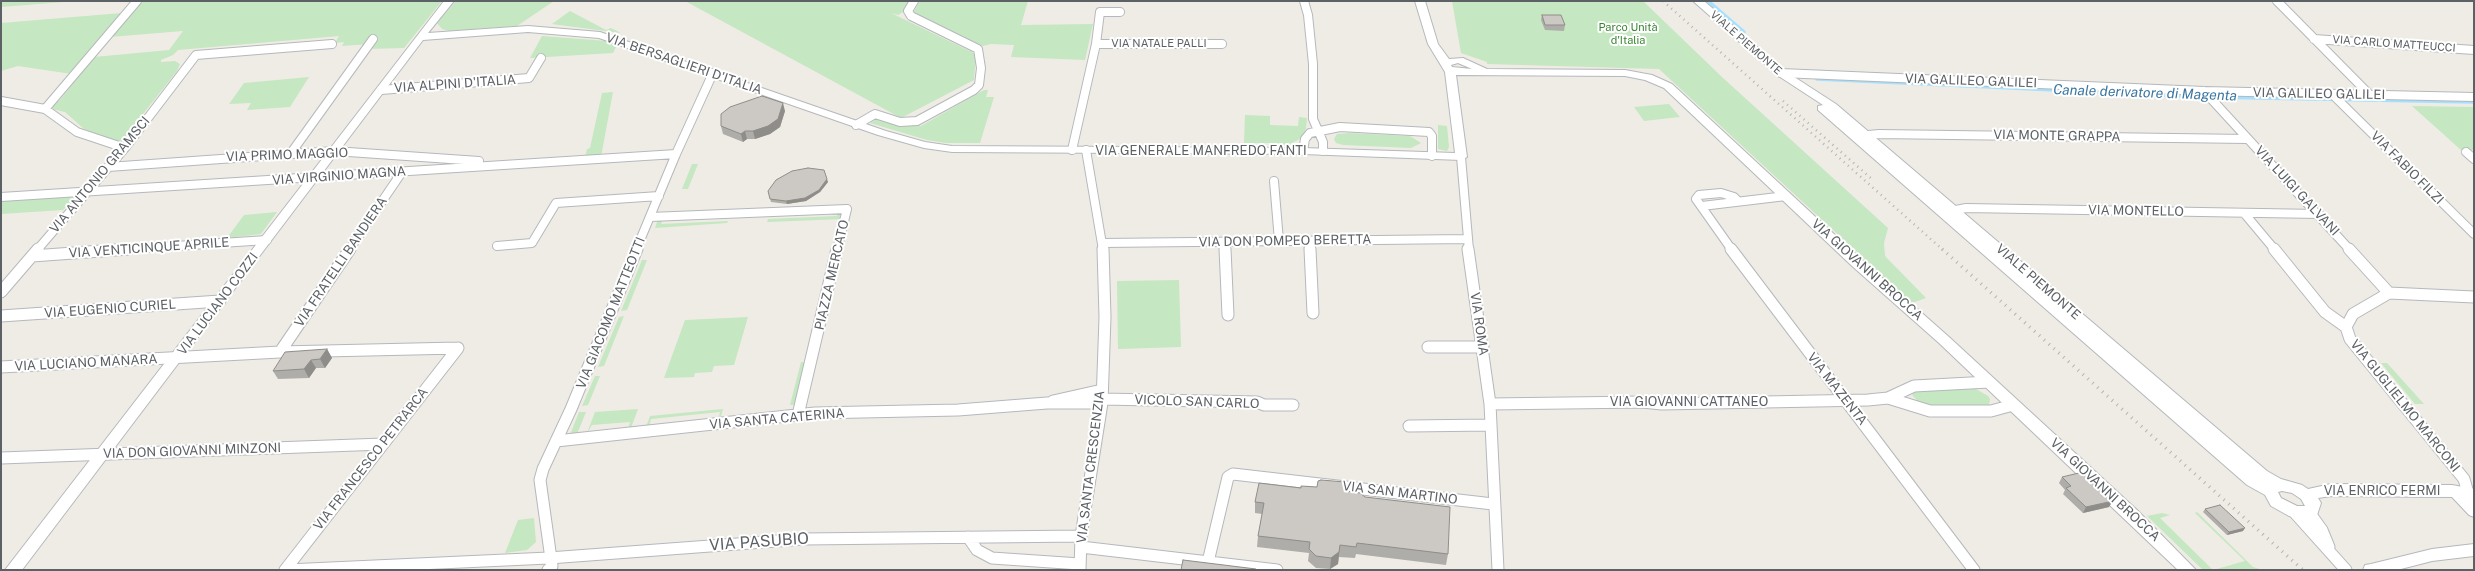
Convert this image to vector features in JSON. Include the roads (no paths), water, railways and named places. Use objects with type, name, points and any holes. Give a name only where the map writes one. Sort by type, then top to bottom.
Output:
[{"type":"street","points":[[45,109],[137,1]]},
{"type":"street","name":"VIA LUCIANO COZZI","points":[[13,570],[104,454],[381,90],[420,36],[450,1]]},
{"type":"street","points":[[856,125],[875,114],[900,122],[920,120],[974,90],[979,85],[981,68],[978,49],[911,16],[908,11],[914,1]]},
{"type":"street","points":[[1304,1],[1308,15],[1313,64],[1313,120],[1323,142],[1323,152]]},
{"type":"street","points":[[1420,1],[1439,55],[1457,69]]},
{"type":"street","name":"VIALE PIEMONTE","points":[[1698,1],[1781,73],[1860,136],[1947,211],[2252,481],[2274,488]]},
{"type":"street","points":[[2276,1],[2370,95]]},
{"type":"street","points":[[1072,150],[1096,44],[1100,12],[1120,12]]},
{"type":"street","name":"VIA BERSAGLIERI D'ITALIA","points":[[420,36],[528,29],[587,33],[618,40],[856,125],[896,137],[941,147]]},
{"type":"street","points":[[1430,32],[1448,52],[1457,69]]},
{"type":"street","points":[[291,153],[373,39]]},
{"type":"street","name":"VIA CARLO MATTEUCCI","points":[[2314,39],[2474,50]]},
{"type":"street","name":"VIA ANTONIO GRAMSCI","points":[[1,292],[125,148],[196,55],[332,44]]},
{"type":"street","name":"VIA NATALE PALLI","points":[[1096,44],[1222,44]]},
{"type":"street","name":"VIA ALPINI D'ITALIA","points":[[381,90],[529,78],[541,58]]},
{"type":"street","name":"VIA GIOVANNI BROCCA","points":[[1457,69],[1502,72],[1625,73],[1658,81],[1676,92],[1786,196],[2131,514],[2188,570]]},
{"type":"street","name":"VIA ROMA","points":[[1457,69],[1467,239],[1490,404],[1493,504],[1496,510],[1498,570]]},
{"type":"street","name":"VIA GIACOMO MATTEOTTI","points":[[549,564],[540,480],[556,441],[572,409],[676,154],[713,73]]},
{"type":"street","name":"VIA GALILEO GALILEI","points":[[1781,73],[2207,95],[2336,98],[2370,95],[2474,97]]},
{"type":"street","name":"VIA LUIGI GALVANI","points":[[2207,95],[2319,214],[2389,293]]},
{"type":"street","name":"VIA FABIO FILZI","points":[[2336,98],[2474,234]]},
{"type":"street","points":[[1,101],[45,109],[77,132],[125,148]]},
{"type":"street","points":[[1303,151],[1305,139],[1310,133],[1317,130],[1340,127],[1429,132],[1432,136],[1432,156]]},
{"type":"street","name":"VIA MONTE GRAPPA","points":[[1860,136],[2247,139]]},
{"type":"street","name":"VIA GENERALE MANFREDO FANTI","points":[[941,147],[1072,150],[1303,151],[1461,157]]},
{"type":"street","name":"VIA SANTA CRESCENZIA","points":[[1080,567],[1081,541],[1102,398],[1105,317],[1103,243],[1086,150]]},
{"type":"street","name":"VIA PRIMO MAGGIO","points":[[108,167],[334,151],[514,164]]},
{"type":"street","points":[[2466,152],[2474,159]]},
{"type":"street","name":"VIA VIRGINIO MAGNA","points":[[1,197],[676,154]]},
{"type":"street","name":"VIA FRATELLI BANDIERA","points":[[280,352],[402,172]]},
{"type":"street","points":[[1274,181],[1278,241]]},
{"type":"street","points":[[497,246],[532,243],[556,203],[659,196]]},
{"type":"street","name":"VIA MAZENTA","points":[[1786,196],[1702,206],[1703,212],[1974,570]]},
{"type":"street","name":"PIAZZA MERCATO","points":[[650,217],[847,209],[798,415]]},
{"type":"street","name":"VIA MONTELLO","points":[[1947,211],[2319,214]]},
{"type":"street","name":"VIA GUGLIELMO MARCONI","points":[[2244,213],[2325,312],[2346,327],[2350,339],[2464,479],[2467,493],[2474,511]]},
{"type":"street","name":"VIA DON POMPEO BERETTA","points":[[1103,243],[1467,239]]},
{"type":"street","name":"VIA VENTICINQUE APRILE","points":[[32,256],[267,240]]},
{"type":"street","points":[[1310,240],[1314,313]]},
{"type":"street","points":[[1225,242],[1228,315]]},
{"type":"street","points":[[2346,327],[2353,314],[2389,293],[2405,295],[2474,297]]},
{"type":"street","name":"VIA EUGENIO CURIEL","points":[[1,316],[220,301]]},
{"type":"street","points":[[1428,347],[1483,347]]},
{"type":"street","name":"VIA LUCIANO MANARA","points":[[1,367],[280,352],[458,348]]},
{"type":"street","name":"VIA FRANCESCO PETRARCA","points":[[286,570],[458,348]]},
{"type":"street","name":"VIA GIOVANNI CATTANEO","points":[[1888,398],[1914,386],[1988,382]]},
{"type":"street","name":"VIA SANTA CATERINA","points":[[556,441],[798,415],[958,410],[1102,398]]},
{"type":"street","name":"VICOLO SAN CARLO","points":[[1102,398],[1257,402],[1264,405],[1293,405]]},
{"type":"street","name":"VIA GIOVANNI CATTANEO","points":[[1490,404],[1642,402],[1662,404],[1888,398],[1930,411],[1991,410],[2013,405]]},
{"type":"street","points":[[1409,426],[1491,425]]},
{"type":"street","name":"VIA DON GIOVANNI MINZONI","points":[[1,458],[383,444]]},
{"type":"street","name":"VIA SAN MARTINO","points":[[1208,562],[1228,477],[1233,474],[1493,504]]},
{"type":"street","points":[[2309,512],[2314,506],[2306,494],[2292,487],[2274,488],[2276,502],[2294,512],[2308,530],[2329,549],[2346,570]]},
{"type":"street","name":"VIA ENRICO FERMI","points":[[2306,494],[2331,490],[2467,493]]},
{"type":"street","points":[[2294,512],[2309,512]]},
{"type":"street","points":[[2309,512],[2322,530],[2329,549]]},
{"type":"street","name":"VIA PASUBIO","points":[[286,570],[549,564],[804,538],[956,535],[968,537],[1081,541]]},
{"type":"street","points":[[968,537],[977,550],[992,558],[1080,567]]},
{"type":"street","points":[[1081,541],[1208,562],[1277,570]]},
{"type":"street","points":[[2372,570],[2432,555],[2474,550]]},
{"type":"waterway","name":"Canale derivatore di Magenta","points":[[1708,1],[1744,32]]},
{"type":"waterway","name":"Canale derivatore di Magenta","points":[[1817,79],[2206,97],[2474,102]]},
{"type":"railway","points":[[1663,1],[1943,250]]},
{"type":"railway","points":[[1783,101],[1873,180]]},
{"type":"railway","points":[[1942,249],[2303,570]]},
{"type":"park label","name":"Parco Unità d'Italia","points":[[1628,34]]}]
